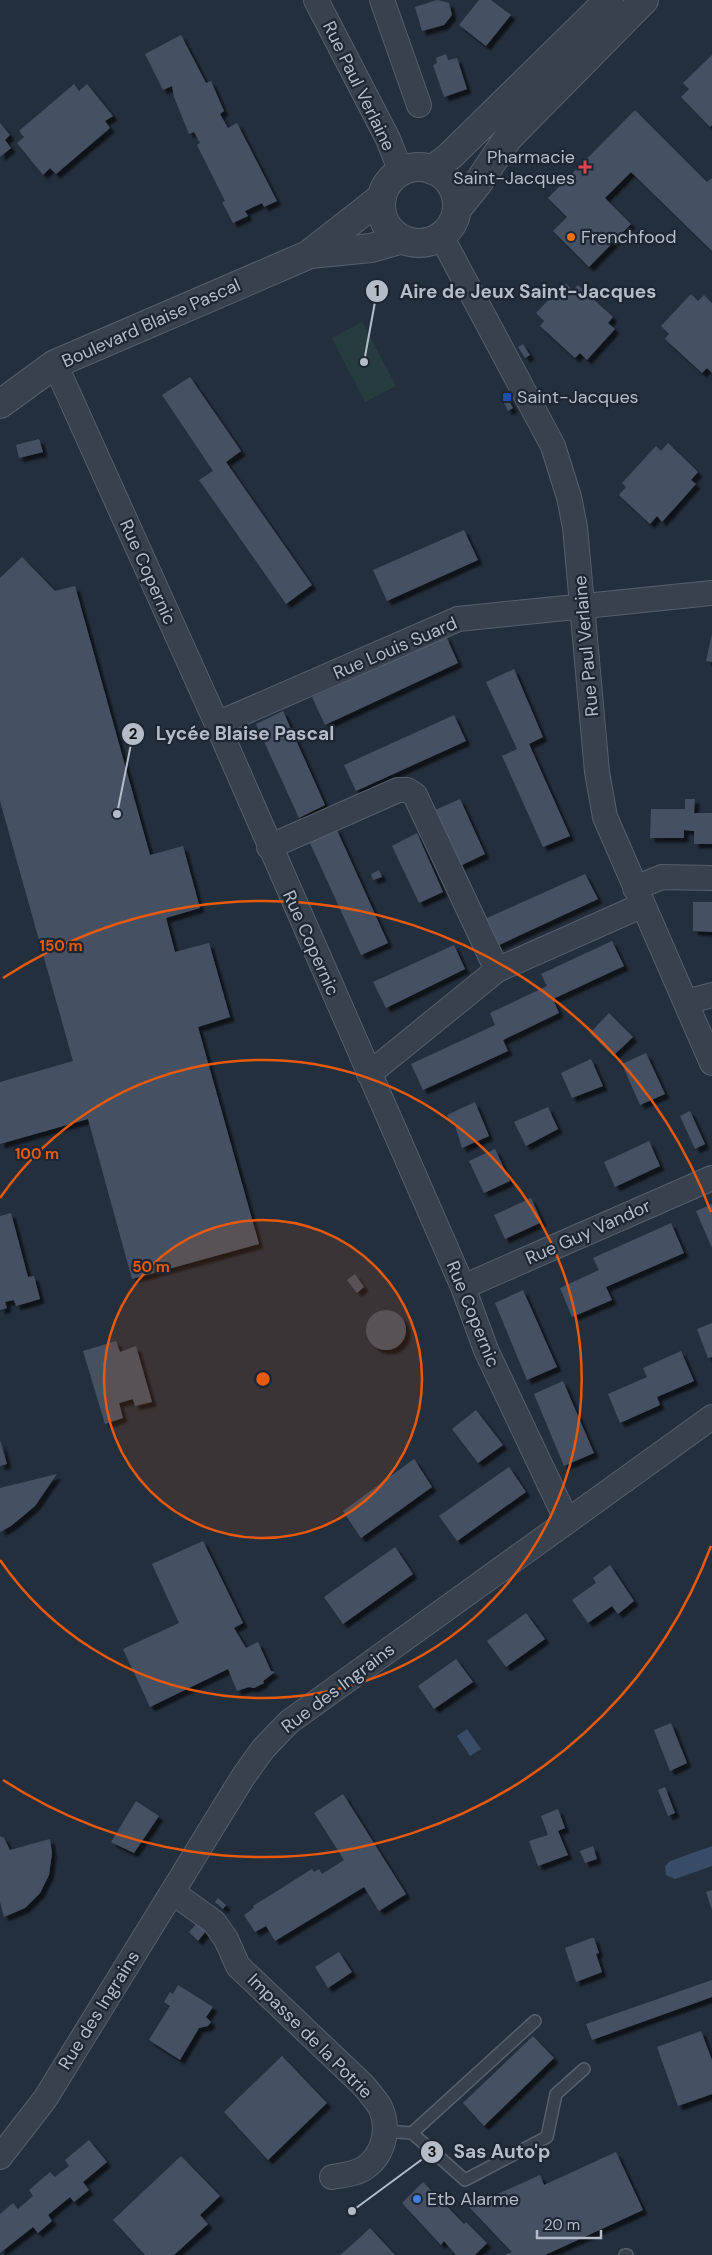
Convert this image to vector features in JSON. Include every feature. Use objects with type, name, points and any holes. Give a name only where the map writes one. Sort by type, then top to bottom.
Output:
[{"type":"street","name":"Rue Paul Verlaine","points":[[316,0],[388,139],[401,172]]},
{"type":"street","points":[[382,0],[419,105]]},
{"type":"street","points":[[432,170],[450,156],[609,0]]},
{"type":"street","points":[[457,209],[478,183],[508,138],[644,0]]},
{"type":"street","points":[[401,172],[411,168],[432,170],[450,182],[455,192],[457,209],[453,224],[441,236]]},
{"type":"street","name":"Boulevard Blaise Pascal","points":[[0,404],[55,364],[308,255],[382,197],[386,187],[401,172]]},
{"type":"street","points":[[382,197],[384,218],[389,228],[403,239]]},
{"type":"street","name":"Rue Paul Verlaine","points":[[441,236],[553,446],[569,498],[575,527],[600,794],[605,817],[712,1063]]},
{"type":"street","name":"Boulevard Blaise Pascal","points":[[308,255],[371,248],[403,239],[416,243],[427,242],[441,236]]},
{"type":"street","name":"Rue Copernic","points":[[55,364],[217,724],[269,847],[463,1286],[486,1350],[567,1521]]},
{"type":"street","name":"Rue Louis Suard","points":[[217,724],[458,619],[543,612],[712,593]]},
{"type":"street","points":[[269,847],[398,790],[407,790],[415,795],[497,970]]},
{"type":"street","points":[[369,1074],[497,970],[639,897],[662,877],[712,878]]},
{"type":"street","points":[[686,1002],[712,995]]},
{"type":"street","name":"Rue Guy Vandor","points":[[463,1286],[712,1178]]},
{"type":"street","name":"Rue des Ingrains","points":[[0,2157],[45,2099],[242,1777],[263,1749],[288,1722],[712,1417]]},
{"type":"street","name":"Impasse de la Potrie","points":[[172,1892],[214,1922],[226,1939],[238,1966],[363,2086],[379,2106],[384,2118],[380,2154],[365,2168],[348,2175],[332,2177]]},
{"type":"lane","points":[[412,2133],[535,2021]]},
{"type":"lane","points":[[384,2131],[412,2133],[465,2180],[547,2137],[556,2094],[584,2069]]},
{"type":"green space","points":[[362,322],[396,386],[365,402],[332,338]]},
{"type":"water","points":[[467,1729],[481,1749],[470,1756],[457,1736]]},
{"type":"water","points":[[712,1846],[712,1866],[675,1879],[666,1875],[665,1866],[670,1861]]},
{"type":"building","points":[[437,0],[449,3],[452,15],[444,25],[422,31],[415,7]]},
{"type":"building","points":[[479,0],[491,0],[511,15],[486,46],[459,25]]},
{"type":"building","points":[[181,35],[206,83],[211,81],[224,111],[220,114],[228,128],[237,123],[277,201],[264,207],[262,203],[245,211],[248,216],[233,223],[222,202],[225,201],[197,145],[200,143],[194,132],[189,134],[174,97],[172,86],[163,90],[145,54]]},
{"type":"building","points":[[446,54],[448,60],[457,58],[467,89],[444,97],[433,65],[437,63],[436,58]]},
{"type":"building","points":[[712,55],[712,125],[710,127],[681,97],[689,89],[683,83]]},
{"type":"building","points":[[74,84],[79,91],[87,84],[113,116],[105,121],[110,128],[56,174],[50,168],[43,175],[17,143],[24,137],[19,131]]},
{"type":"building","points":[[635,110],[707,182],[712,178],[712,251],[631,172],[605,198],[631,224],[589,267],[553,231],[567,217],[548,198]]},
{"type":"building","points":[[0,123],[10,135],[5,140],[11,148],[0,157]]},
{"type":"building","points":[[565,283],[573,290],[578,285],[613,317],[608,323],[615,329],[587,360],[580,353],[575,358],[540,326],[544,321],[536,313]]},
{"type":"building","points":[[691,294],[698,301],[704,295],[712,303],[712,373],[707,368],[702,373],[665,339],[669,334],[661,326]]},
{"type":"building","points":[[523,344],[530,355],[525,358],[518,347]]},
{"type":"building","points":[[190,377],[241,451],[226,462],[312,585],[286,604],[199,480],[213,471],[162,395]]},
{"type":"building","points":[[507,397],[513,408],[508,411],[503,400]]},
{"type":"building","points":[[39,439],[43,452],[19,458],[16,445]]},
{"type":"building","points":[[668,443],[698,472],[691,480],[696,484],[662,522],[657,516],[650,524],[619,495],[626,487],[622,483],[656,446],[661,451]]},
{"type":"building","points":[[464,530],[478,560],[387,601],[373,570]]},
{"type":"building","points":[[22,557],[55,591],[75,586],[150,855],[183,846],[200,908],[166,918],[175,952],[209,943],[230,1017],[198,1027],[259,1244],[132,1279],[88,1119],[0,1144],[0,1082],[73,1061],[0,801],[0,578]]},
{"type":"building","points":[[712,634],[712,662],[706,661]]},
{"type":"building","points":[[446,636],[458,663],[325,725],[312,697]]},
{"type":"building","points":[[514,669],[543,737],[529,744],[570,836],[543,847],[502,756],[517,749],[486,682]]},
{"type":"building","points":[[283,711],[325,805],[299,818],[256,724]]},
{"type":"building","points":[[454,715],[466,741],[356,791],[344,765]]},
{"type":"building","points":[[460,799],[485,854],[460,866],[435,810]]},
{"type":"building","points":[[685,799],[695,799],[694,813],[712,813],[712,844],[694,844],[694,831],[684,830],[684,838],[650,838],[651,809],[685,809]]},
{"type":"building","points":[[336,828],[388,943],[361,955],[309,841]]},
{"type":"building","points":[[417,833],[443,892],[419,903],[392,846]]},
{"type":"building","points":[[379,870],[382,877],[373,880],[371,874]]},
{"type":"building","points":[[585,874],[598,899],[497,946],[485,919]]},
{"type":"building","points":[[693,902],[712,902],[712,932],[693,931]]},
{"type":"building","points":[[612,941],[624,966],[553,999],[559,1013],[503,1040],[508,1051],[423,1090],[411,1064],[495,1025],[490,1013],[547,986],[541,974]]},
{"type":"building","points":[[454,945],[465,969],[386,1008],[373,982]]},
{"type":"building","points":[[609,1013],[633,1037],[613,1056],[590,1033]]},
{"type":"building","points":[[646,1053],[665,1094],[640,1105],[622,1064]]},
{"type":"building","points":[[591,1059],[603,1086],[572,1098],[561,1073]]},
{"type":"building","points":[[475,1102],[489,1136],[462,1148],[454,1122],[451,1123],[447,1115]]},
{"type":"building","points":[[548,1107],[558,1129],[526,1146],[514,1122]]},
{"type":"building","points":[[690,1111],[705,1144],[695,1149],[680,1116]]},
{"type":"building","points":[[649,1141],[660,1166],[615,1187],[604,1162]]},
{"type":"building","points":[[495,1149],[510,1181],[484,1193],[469,1161]]},
{"type":"building","points":[[531,1198],[542,1222],[505,1239],[494,1215]]},
{"type":"building","points":[[712,1204],[712,1248],[696,1211]]},
{"type":"building","points":[[11,1213],[28,1277],[34,1276],[40,1299],[16,1306],[14,1300],[5,1302],[7,1308],[0,1310],[0,1216]]},
{"type":"building","points":[[671,1223],[684,1253],[606,1287],[612,1300],[572,1317],[560,1288],[599,1270],[593,1258]]},
{"type":"building","points":[[355,1274],[364,1287],[357,1293],[347,1280]]},
{"type":"building","points":[[523,1290],[557,1367],[527,1380],[495,1303]]},
{"type":"building","points":[[390,1310],[397,1313],[403,1319],[406,1330],[405,1338],[397,1347],[390,1350],[382,1350],[375,1347],[367,1338],[366,1326],[369,1319],[378,1311]]},
{"type":"building","points":[[712,1323],[712,1357],[708,1358],[697,1329]]},
{"type":"building","points":[[116,1341],[120,1352],[136,1346],[152,1402],[135,1406],[133,1399],[119,1403],[123,1418],[105,1424],[83,1351]]},
{"type":"building","points":[[681,1351],[694,1381],[657,1397],[660,1405],[620,1423],[608,1394],[647,1377],[643,1368]]},
{"type":"building","points":[[563,1381],[594,1453],[564,1466],[534,1394]]},
{"type":"building","points":[[476,1410],[503,1445],[478,1463],[452,1429]]},
{"type":"building","points":[[0,1440],[7,1464],[0,1466]]},
{"type":"building","points":[[414,1459],[432,1487],[361,1538],[343,1511]]},
{"type":"building","points":[[509,1467],[526,1492],[457,1541],[439,1516]]},
{"type":"building","points":[[57,1474],[35,1506],[11,1526],[0,1532],[0,1488]]},
{"type":"building","points":[[203,1541],[243,1623],[234,1628],[246,1648],[258,1642],[271,1671],[275,1672],[263,1681],[264,1683],[254,1688],[249,1687],[237,1691],[228,1669],[150,1707],[123,1649],[179,1623],[152,1564]]},
{"type":"building","points":[[395,1547],[413,1574],[343,1624],[324,1597]]},
{"type":"building","points":[[610,1565],[634,1601],[618,1614],[612,1606],[588,1623],[572,1600],[596,1583],[593,1578]]},
{"type":"building","points":[[526,1613],[545,1639],[506,1667],[487,1641]]},
{"type":"building","points":[[456,1659],[473,1682],[434,1709],[418,1686]]},
{"type":"building","points":[[671,1723],[687,1763],[670,1771],[654,1730]]},
{"type":"building","points":[[665,1787],[675,1813],[668,1816],[658,1790]]},
{"type":"building","points":[[343,1794],[406,1894],[379,1911],[364,1887],[275,1941],[266,1926],[255,1932],[244,1915],[254,1908],[253,1906],[312,1869],[314,1872],[319,1869],[322,1874],[344,1860],[314,1813]]},
{"type":"building","points":[[136,1801],[159,1816],[134,1853],[111,1842]]},
{"type":"building","points":[[558,1809],[565,1828],[558,1831],[568,1855],[538,1866],[529,1841],[548,1835],[541,1816]]},
{"type":"building","points":[[0,1836],[4,1838],[10,1850],[50,1839],[52,1853],[49,1875],[40,1893],[25,1908],[4,1917],[0,1902]]},
{"type":"building","points":[[593,1846],[597,1859],[585,1863],[580,1851]]},
{"type":"building","points":[[712,1890],[712,1910],[706,1892]]},
{"type":"building","points":[[218,1898],[226,1905],[223,1909],[215,1902]]},
{"type":"building","points":[[197,1923],[206,1931],[198,1941],[189,1932]]},
{"type":"building","points":[[594,1938],[599,1953],[596,1954],[602,1972],[576,1982],[565,1948]]},
{"type":"building","points":[[339,1952],[352,1972],[328,1988],[315,1967]]},
{"type":"building","points":[[712,1980],[712,1997],[592,2040],[586,2024]]},
{"type":"building","points":[[178,1985],[213,2007],[206,2017],[211,2022],[208,2026],[199,2028],[180,2060],[149,2040],[170,2006],[164,2002],[170,1992],[173,1994]]},
{"type":"building","points":[[701,2031],[712,2060],[712,2094],[678,2106],[657,2047]]},
{"type":"building","points":[[533,2036],[554,2058],[484,2126],[463,2103]]},
{"type":"building","points":[[282,2056],[327,2103],[268,2160],[224,2112]]},
{"type":"building","points":[[89,2140],[107,2162],[83,2182],[89,2190],[74,2202],[70,2197],[48,2215],[52,2221],[38,2233],[33,2227],[0,2253],[0,2214],[13,2203],[18,2209],[33,2196],[29,2190],[50,2172],[55,2177],[69,2166],[65,2160]]},
{"type":"building","points":[[616,2152],[643,2210],[545,2255],[505,2255],[512,2252],[469,2207],[540,2175],[544,2185]]},
{"type":"building","points":[[181,2156],[220,2196],[200,2215],[208,2224],[174,2255],[145,2255],[113,2220]]},
{"type":"building","points":[[423,2182],[464,2224],[466,2222],[487,2243],[475,2255],[456,2255],[444,2241],[441,2245],[402,2203]]},
{"type":"building","points":[[370,2228],[395,2255],[340,2255],[354,2243]]},
{"type":"place","name":"Pharmacie Saint-Jacques","points":[[585,167]]},
{"type":"place","name":"Frenchfood","points":[[571,237]]},
{"type":"place","name":"Aire de Jeux Saint-Jacques","points":[[364,362]]},
{"type":"place","name":"Saint-Jacques","points":[[507,397]]},
{"type":"place","name":"Lycée Blaise Pascal","points":[[117,814]]},
{"type":"place","name":"Etb Alarme","points":[[417,2199]]},
{"type":"place","name":"Sas Auto'p","points":[[352,2211]]}]
